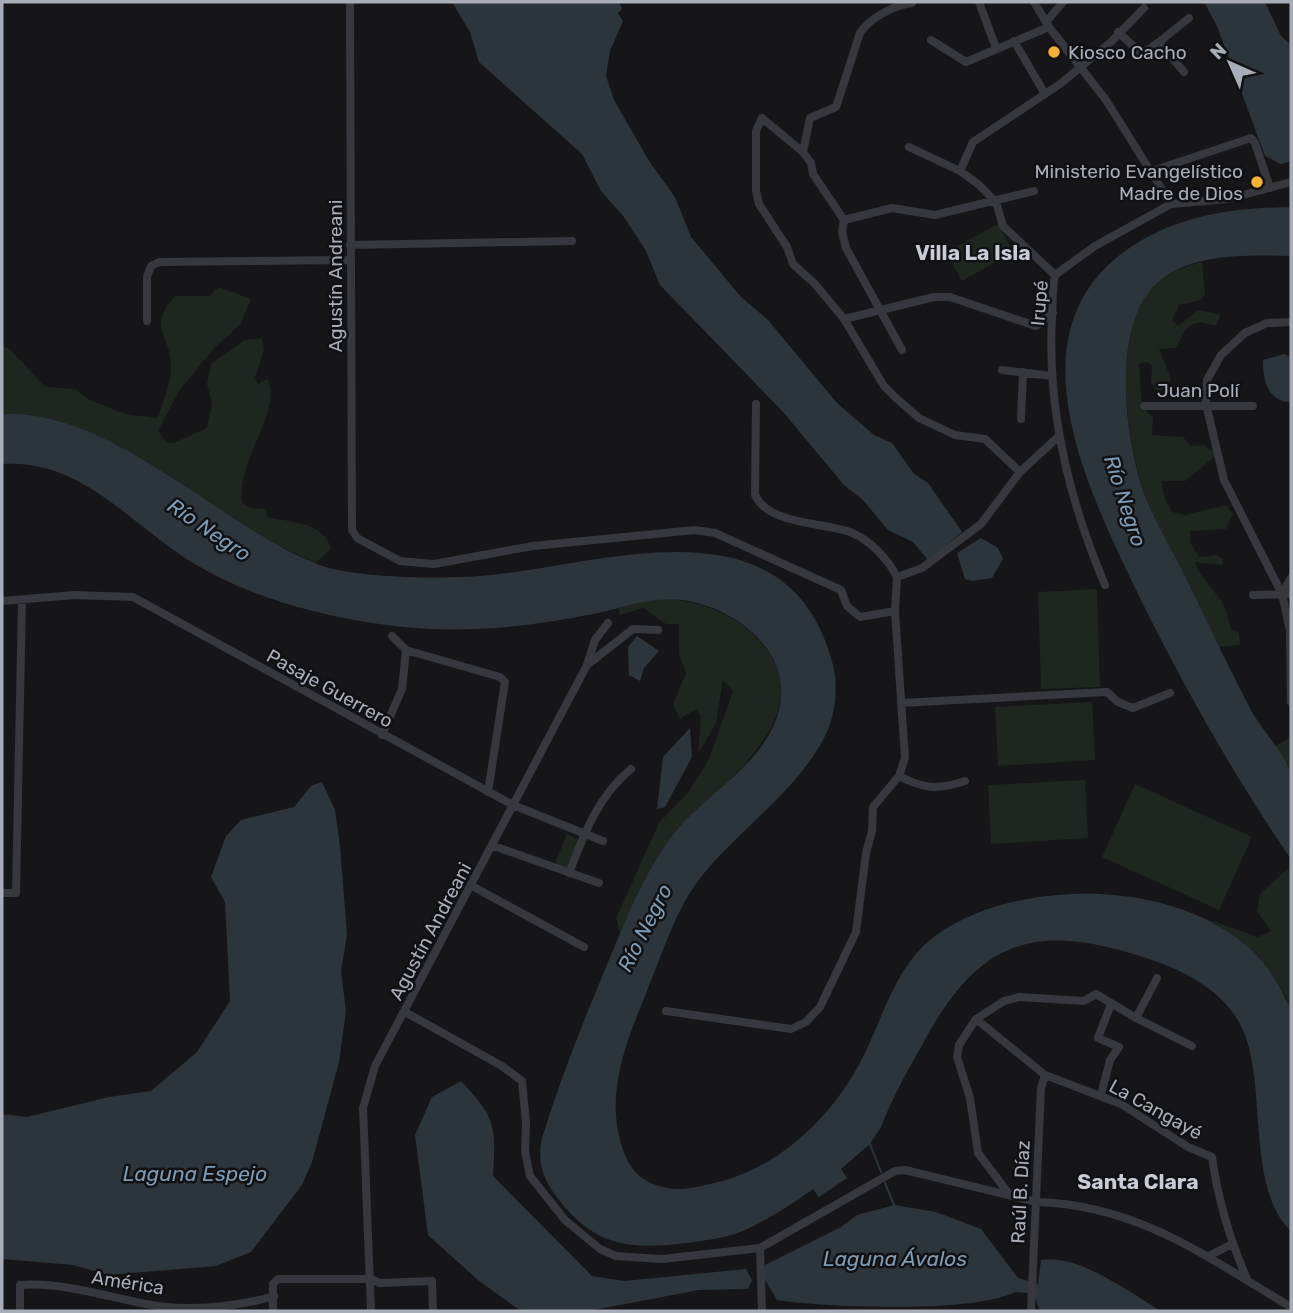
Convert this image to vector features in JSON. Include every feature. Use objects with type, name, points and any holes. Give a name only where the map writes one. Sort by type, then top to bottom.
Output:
[{"type":"street","name":"Agustín Andreani","points":[[350,2],[352,530],[366,542],[400,561],[434,564],[533,546],[651,534],[715,533],[841,590],[847,606],[860,617],[895,611]]},
{"type":"street","points":[[979,2],[996,48]]},
{"type":"street","points":[[1034,2],[1152,171],[1171,204]]},
{"type":"street","points":[[930,40],[966,62],[1047,24],[1063,2]]},
{"type":"street","points":[[803,152],[810,118],[836,107],[860,33],[866,24],[893,5],[912,3]]},
{"type":"street","points":[[960,171],[973,142],[1045,94],[1144,8]]},
{"type":"street","points":[[1118,32],[1142,54],[1189,18]]},
{"type":"street","points":[[1014,41],[1045,94]]},
{"type":"street","points":[[1159,42],[1184,72]]},
{"type":"street","points":[[902,350],[846,248],[842,232],[844,220],[813,174],[811,163],[803,152],[762,118],[756,131],[756,191],[759,204],[787,247],[793,264],[815,284],[844,319],[877,376],[895,398],[919,418],[954,435],[985,439],[1020,472]]},
{"type":"street","points":[[1152,171],[1251,138],[1269,188]]},
{"type":"street","points":[[909,147],[960,171],[978,184],[996,202],[1003,226],[1055,275]]},
{"type":"street","name":"Irupé","points":[[1105,585],[1086,540],[1058,437],[1052,376],[1055,275],[1096,246],[1171,204],[1228,199],[1291,182]]},
{"type":"street","points":[[844,220],[892,208],[935,215],[1034,191]]},
{"type":"street","points":[[350,245],[572,241]]},
{"type":"street","points":[[147,321],[147,276],[151,266],[159,262],[350,260]]},
{"type":"street","points":[[844,319],[934,297],[950,297],[1036,326],[1053,313]]},
{"type":"street","points":[[1287,594],[1224,480],[1206,404],[1207,380],[1221,355],[1244,333],[1267,323],[1291,322]]},
{"type":"street","points":[[1002,370],[1052,376]]},
{"type":"street","points":[[1021,419],[1023,372]]},
{"type":"street","points":[[666,1011],[724,1018],[770,1028],[791,1028],[806,1022],[820,1007],[856,932],[866,853],[873,831],[873,807],[899,776],[905,758],[895,611],[897,577],[880,553],[852,533],[779,515],[759,505],[755,495],[756,404]]},
{"type":"street","name":"Juan Polí","points":[[1144,406],[1253,406]]},
{"type":"street","points":[[897,577],[922,568],[981,524],[1020,472],[1058,437]]},
{"type":"street","points":[[1291,578],[1287,594],[1291,635],[1291,702]]},
{"type":"street","points":[[1253,595],[1287,594]]},
{"type":"street","name":"Pasaje Guerrero","points":[[22,601],[74,595],[133,597],[513,805],[603,841]]},
{"type":"street","points":[[2,601],[22,601],[16,893],[2,893]]},
{"type":"street","points":[[587,665],[595,640],[608,623]]},
{"type":"street","name":"Agustín Andreani","points":[[370,1311],[363,1108],[375,1066],[494,846],[587,665],[633,629],[658,630]]},
{"type":"street","points":[[392,636],[406,650],[500,677],[506,687],[488,792]]},
{"type":"street","points":[[382,735],[402,689],[406,650]]},
{"type":"street","points":[[901,703],[1107,692],[1118,702],[1133,708],[1170,693]]},
{"type":"street","points":[[569,873],[585,833],[611,786],[631,769]]},
{"type":"street","points":[[899,776],[928,789],[941,789],[965,781]]},
{"type":"street","points":[[494,846],[599,883]]},
{"type":"street","points":[[472,886],[584,947]]},
{"type":"street","points":[[1136,1018],[1157,978]]},
{"type":"street","points":[[1009,1195],[978,1153],[970,1097],[957,1057],[959,1045],[976,1019],[1004,1001],[1019,997],[1084,1001],[1096,994],[1192,1046]]},
{"type":"street","points":[[1101,1095],[1110,1060],[1119,1047],[1098,1038],[1111,1004]]},
{"type":"street","points":[[405,1012],[502,1066],[522,1081],[525,1151],[530,1176],[550,1205],[600,1249],[616,1256],[662,1259],[760,1248],[895,1171],[914,1171],[1037,1202],[1058,1203],[1150,1225],[1209,1256],[1291,1308]]},
{"type":"street","name":"La Cangayé","points":[[976,1019],[1045,1075],[1121,1104],[1188,1147],[1212,1157],[1216,1187],[1232,1244],[1247,1279]]},
{"type":"street","name":"Raúl B. Díaz","points":[[1031,1311],[1041,1088],[1045,1075]]},
{"type":"street","points":[[1209,1256],[1232,1244]]},
{"type":"street","points":[[760,1248],[762,1311]]},
{"type":"street","points":[[273,1311],[274,1284],[278,1279],[370,1279],[380,1283],[432,1281],[433,1311]]},
{"type":"street","name":"América","points":[[20,1311],[20,1285],[49,1283],[146,1308],[208,1309],[247,1304],[274,1296]]},
{"type":"shaded area","points":[[998,224],[1013,252],[962,281],[946,252]]},
{"type":"shaded area","points":[[1202,262],[1205,295],[1201,300],[1179,305],[1172,321],[1178,326],[1198,310],[1221,315],[1216,325],[1199,322],[1194,324],[1186,330],[1176,348],[1159,349],[1171,379],[1159,393],[1151,382],[1152,365],[1147,362],[1139,364],[1142,407],[1153,417],[1152,435],[1183,437],[1191,446],[1203,445],[1218,454],[1185,481],[1162,481],[1172,512],[1186,515],[1226,505],[1233,514],[1226,529],[1190,531],[1190,542],[1199,557],[1217,555],[1223,560],[1222,565],[1195,562],[1225,608],[1231,629],[1239,633],[1240,645],[1219,647],[1170,552],[1145,494],[1132,445],[1126,386],[1132,328],[1141,304],[1155,284],[1165,276]]},
{"type":"shaded area","points":[[219,287],[251,299],[240,325],[214,348],[179,391],[158,431],[166,442],[174,443],[207,428],[212,404],[207,384],[211,364],[245,340],[262,338],[264,350],[255,377],[258,384],[267,379],[271,391],[265,420],[246,469],[242,503],[251,508],[265,509],[268,517],[306,525],[321,533],[331,549],[315,563],[247,529],[156,468],[96,435],[65,423],[33,416],[2,414],[2,346],[10,349],[45,387],[75,389],[90,400],[125,414],[158,418],[171,374],[170,356],[162,331],[162,316],[175,296],[210,296]]},
{"type":"shaded area","points":[[1097,589],[1100,687],[1041,689],[1038,592]]},
{"type":"shaded area","points":[[664,598],[718,611],[753,634],[763,645],[779,673],[780,701],[771,728],[754,754],[685,824],[659,855],[640,888],[620,934],[616,918],[659,823],[690,790],[709,759],[733,691],[723,680],[716,723],[698,754],[701,717],[696,709],[680,719],[673,705],[686,673],[679,654],[679,624],[666,624],[643,608],[620,615],[618,608]]},
{"type":"shaded area","points":[[1092,702],[1095,760],[998,766],[995,707]]},
{"type":"shaded area","points":[[1291,739],[1291,774],[1274,747]]},
{"type":"shaded area","points":[[1085,780],[1088,838],[991,844],[988,785]]},
{"type":"shaded area","points":[[1135,784],[1252,837],[1219,910],[1102,857]]},
{"type":"shaded area","points":[[567,834],[580,840],[568,868],[555,863]]},
{"type":"shaded area","points":[[1291,865],[1291,1012],[1278,983],[1259,958],[1210,920],[1258,937],[1271,931],[1257,911],[1260,894]]},
{"type":"water","points":[[452,2],[619,2],[622,9],[618,13],[623,21],[610,51],[606,76],[614,100],[649,161],[675,197],[691,237],[741,297],[768,320],[837,403],[874,435],[892,443],[914,474],[928,483],[962,532],[928,560],[913,542],[888,530],[863,500],[844,485],[784,413],[660,285],[646,251],[624,217],[601,191],[582,154],[479,62],[470,32]]},
{"type":"water","points":[[1204,2],[1265,2],[1281,36],[1291,45],[1291,161],[1281,164],[1265,156],[1217,26]]},
{"type":"water","name":"Río Negro","points":[[1291,207],[1291,256],[1260,255],[1211,259],[1167,275],[1148,293],[1136,317],[1129,345],[1126,377],[1131,441],[1148,504],[1252,712],[1289,768],[1292,793],[1291,859],[1211,732],[1120,557],[1083,466],[1070,418],[1065,371],[1071,327],[1090,286],[1125,251],[1164,229],[1205,216],[1247,209]]},
{"type":"water","points":[[1284,354],[1291,357],[1291,402],[1283,401],[1272,394],[1264,375],[1263,360]]},
{"type":"water","name":"Río Negro","points":[[2,414],[43,417],[83,429],[161,471],[275,544],[330,568],[388,576],[452,577],[500,574],[609,557],[703,553],[746,562],[783,582],[813,615],[835,674],[835,704],[827,732],[795,779],[710,866],[688,896],[666,942],[623,1057],[618,1077],[616,1119],[625,1155],[633,1169],[644,1179],[675,1189],[722,1181],[766,1163],[805,1134],[838,1098],[863,1057],[901,976],[910,961],[935,936],[974,914],[1020,900],[1070,894],[1121,896],[1170,906],[1215,924],[1253,951],[1280,988],[1291,1011],[1292,1027],[1291,1231],[1277,1212],[1268,1189],[1262,1162],[1250,1050],[1242,1028],[1225,1003],[1201,983],[1174,968],[1106,947],[1071,941],[1039,942],[1012,948],[987,962],[964,983],[942,1011],[870,1144],[841,1169],[847,1178],[819,1197],[813,1189],[745,1230],[724,1237],[688,1243],[651,1246],[619,1243],[591,1230],[563,1205],[547,1182],[541,1166],[542,1138],[592,1000],[651,868],[684,822],[743,767],[769,736],[777,718],[781,698],[780,679],[774,661],[764,645],[751,631],[718,610],[682,600],[648,601],[593,614],[482,629],[399,627],[328,615],[284,603],[220,578],[200,567],[84,484],[59,472],[32,465],[2,464]]},
{"type":"water","points":[[981,538],[998,548],[1003,559],[992,578],[972,581],[965,579],[957,553]]},
{"type":"water","points":[[637,636],[659,651],[644,668],[640,681],[629,675],[628,647]]},
{"type":"water","points":[[690,728],[692,757],[665,807],[657,809],[663,757]]},
{"type":"water","name":"Laguna Espejo","points":[[322,782],[335,810],[340,846],[347,935],[341,971],[346,1011],[339,1062],[312,1162],[302,1185],[251,1252],[216,1266],[108,1275],[73,1265],[2,1259],[2,1114],[27,1117],[109,1097],[151,1091],[197,1052],[230,1001],[225,902],[211,877],[226,836],[241,820],[294,807],[311,786]]},
{"type":"water","points":[[461,1081],[481,1104],[491,1124],[494,1145],[493,1176],[592,1276],[624,1281],[746,1269],[752,1280],[748,1289],[699,1290],[588,1311],[518,1309],[478,1280],[428,1235],[415,1135],[432,1097]]},
{"type":"water","name":"Laguna Ávalos","points":[[894,1205],[936,1212],[981,1229],[1018,1278],[1038,1284],[1041,1260],[1071,1263],[1103,1276],[1161,1311],[1040,1311],[1034,1294],[1015,1292],[995,1299],[936,1306],[865,1307],[777,1300],[764,1278],[765,1265],[841,1227],[857,1215]]},
{"type":"waterway","points":[[870,1144],[881,1172]]},
{"type":"waterway","points":[[885,1183],[894,1205]]},
{"type":"place","name":"Kiosco Cacho","points":[[1054,52]]},
{"type":"place","name":"Ministerio Evangelístico Madre de Dios","points":[[1257,182]]},
{"type":"district","name":"Villa La Isla","points":[[973,253]]},
{"type":"district","name":"Santa Clara","points":[[1138,1182]]}]
